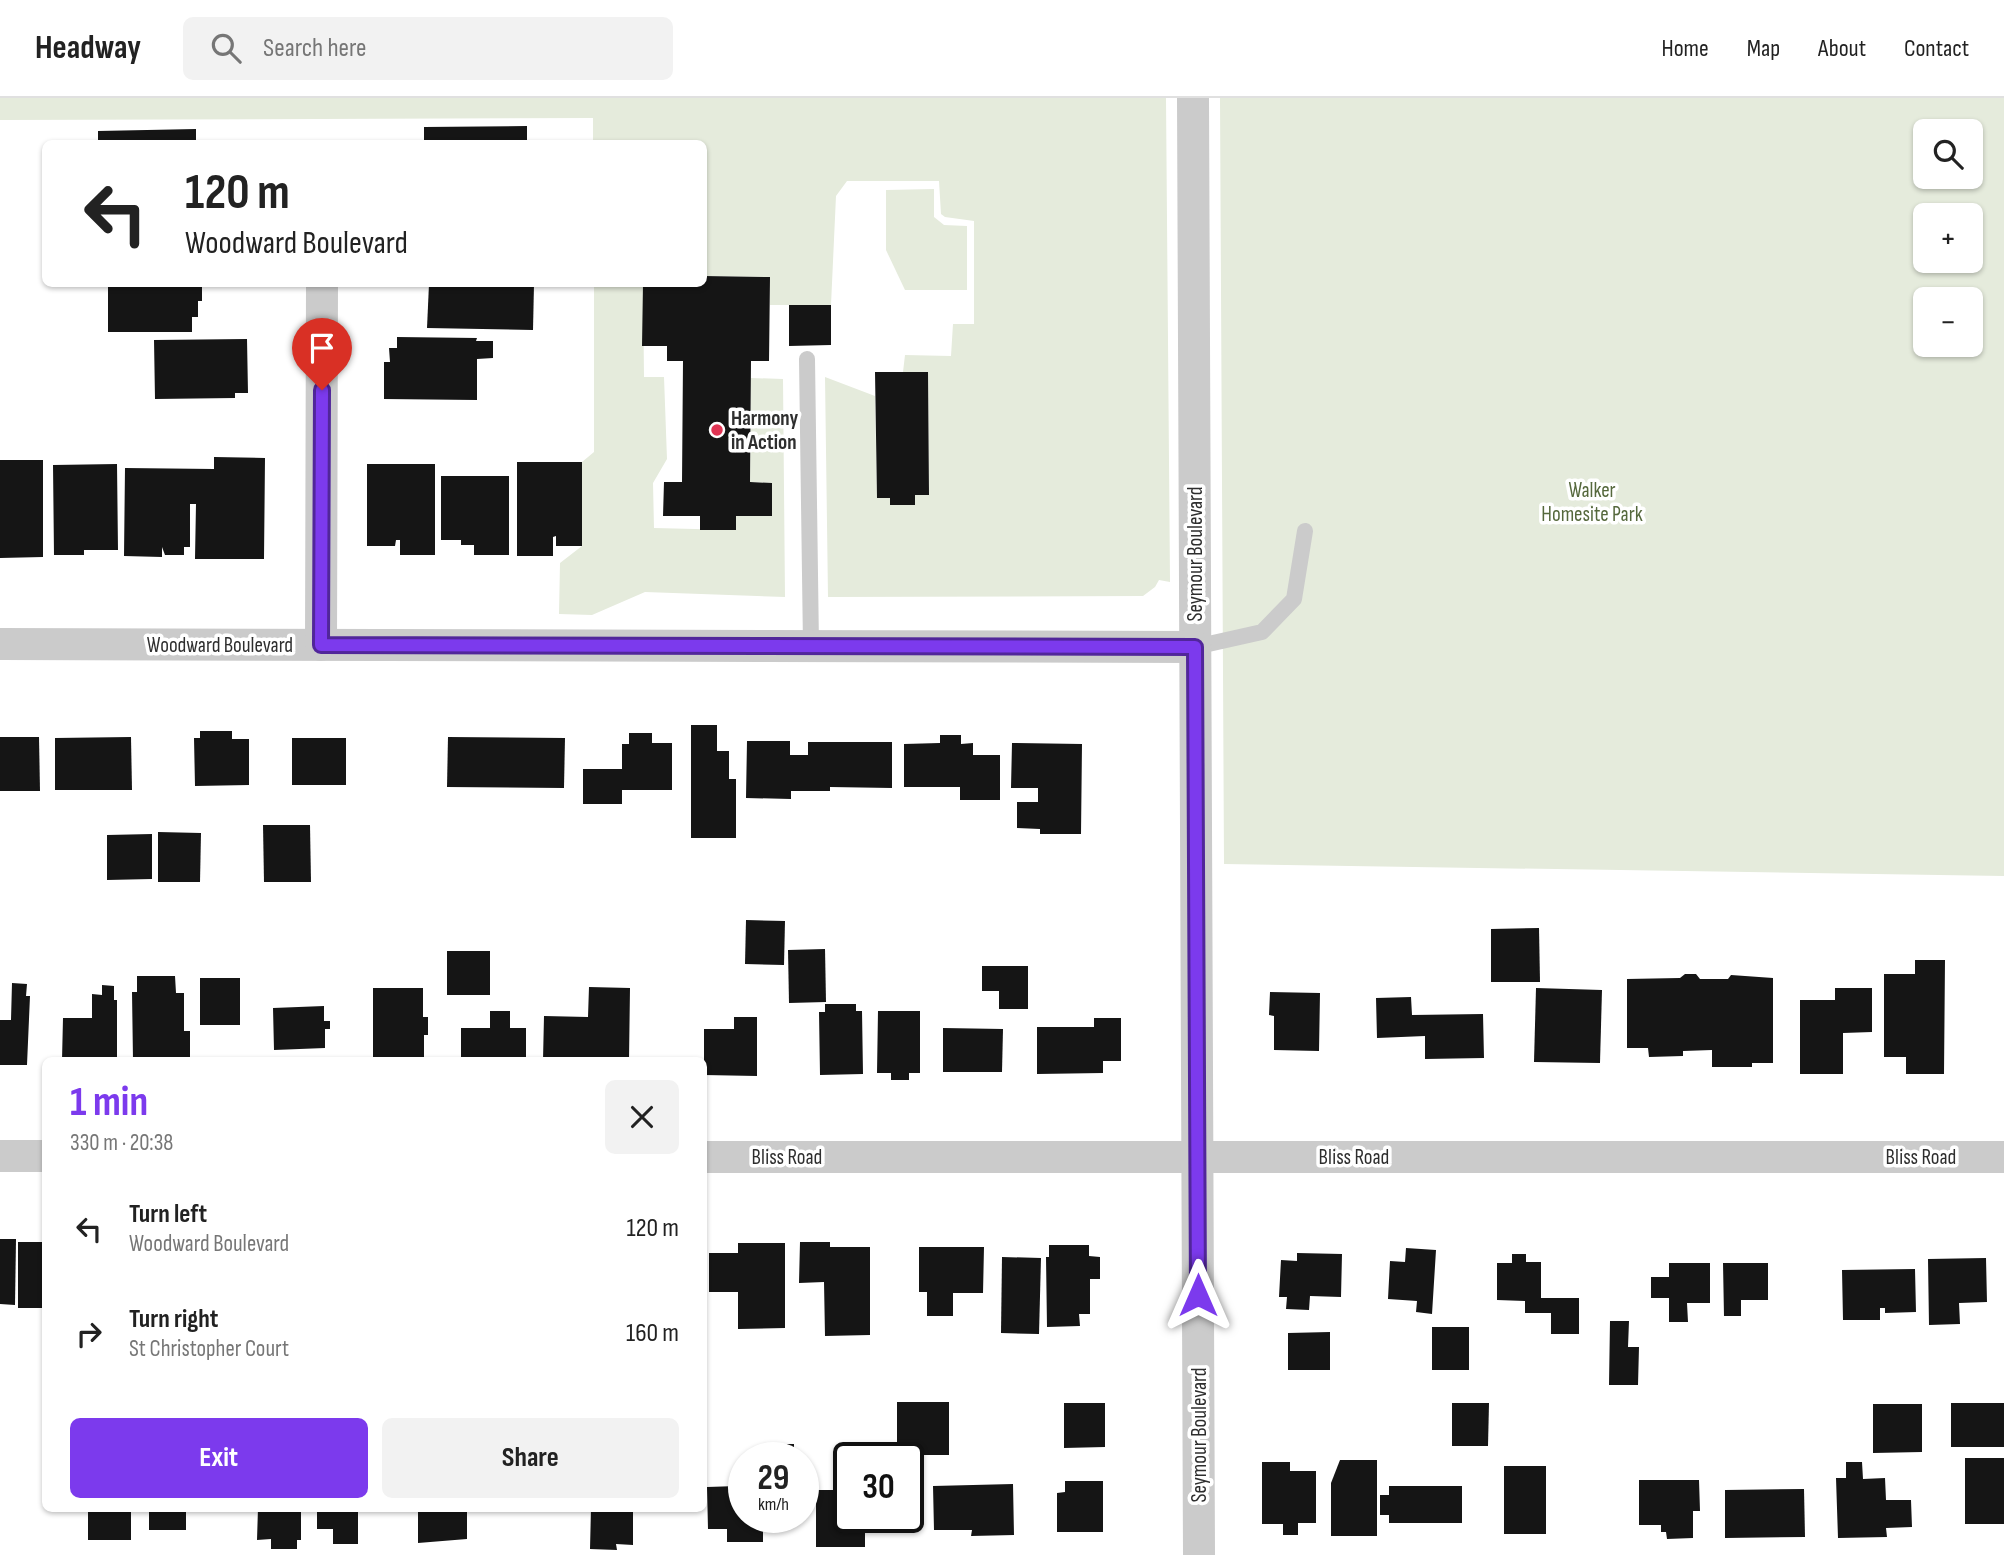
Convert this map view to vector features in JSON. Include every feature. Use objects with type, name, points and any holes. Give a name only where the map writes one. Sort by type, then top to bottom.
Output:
[{"type":"street","name":"Seymour Boulevard","points":[[1193,98],[1199,1555]]},
{"type":"street","points":[[321,645],[322,287]]},
{"type":"street","name":"Woodward Boulevard","points":[[0,644],[1195,647]]},
{"type":"street","points":[[0,1156],[42,1156]]},
{"type":"street","name":"Bliss Road","points":[[707,1157],[2004,1157]]},
{"type":"lane","points":[[807,359],[811,646]]},
{"type":"lane","points":[[1195,647],[1262,632],[1294,599],[1305,531]]},
{"type":"green space","points":[[0,98],[1166,98],[1170,582],[1159,580],[1155,587],[1143,596],[828,597],[825,377],[875,396],[877,498],[890,498],[890,505],[915,495],[929,495],[928,372],[903,372],[905,355],[951,356],[953,324],[974,324],[974,221],[945,217],[941,214],[939,181],[847,181],[836,196],[831,305],[770,305],[770,277],[707,276],[707,140],[593,140],[593,118],[0,120]]},
{"type":"green space","name":"Walker Homesite Park","points":[[1220,98],[2004,98],[2004,876],[1224,864]]},
{"type":"green space","points":[[934,189],[934,217],[944,225],[967,226],[967,290],[905,290],[886,250],[886,190]]},
{"type":"green space","points":[[594,287],[643,287],[644,377],[664,377],[667,459],[653,483],[654,528],[736,530],[736,516],[771,516],[772,483],[750,482],[751,378],[783,379],[785,597],[645,592],[592,615],[559,614],[560,563],[582,546],[582,462],[594,452]]},
{"type":"building","points":[[527,126],[527,140],[424,140],[424,127]]},
{"type":"building","points":[[196,129],[196,140],[98,140],[98,131]]},
{"type":"building","name":"Harmony in Action","points":[[707,276],[770,277],[769,361],[751,361],[750,482],[772,483],[772,516],[736,516],[736,530],[700,530],[700,516],[663,516],[664,482],[682,482],[683,361],[667,361],[667,346],[642,346],[643,287],[707,287]]},
{"type":"building","points":[[108,287],[202,287],[202,301],[198,301],[198,317],[192,317],[192,332],[108,332]]},
{"type":"building","points":[[429,287],[534,287],[533,330],[427,328]]},
{"type":"building","points":[[789,305],[831,305],[831,345],[789,346]]},
{"type":"building","points":[[397,337],[477,338],[476,341],[493,341],[493,358],[477,359],[477,400],[384,399],[384,362],[390,362],[389,348],[397,348]]},
{"type":"building","points":[[247,339],[248,393],[235,393],[235,398],[155,399],[154,340]]},
{"type":"building","points":[[875,372],[928,372],[929,495],[915,495],[915,505],[890,505],[890,498],[877,498]]},
{"type":"building","points":[[214,457],[265,458],[264,559],[195,559],[196,504],[190,504],[190,547],[184,547],[184,555],[165,555],[162,547],[162,557],[124,556],[125,468],[214,469]]},
{"type":"building","points":[[0,460],[43,460],[43,557],[0,558]]},
{"type":"building","points":[[517,462],[582,462],[582,546],[556,546],[556,536],[553,537],[553,556],[517,556]]},
{"type":"building","points":[[117,464],[118,550],[84,550],[84,555],[54,555],[53,465]]},
{"type":"building","points":[[367,464],[435,464],[435,555],[400,555],[400,540],[396,540],[395,546],[367,546]]},
{"type":"building","points":[[441,476],[509,476],[509,555],[474,555],[474,545],[461,545],[461,540],[441,540]]},
{"type":"building","points":[[691,725],[717,725],[717,751],[729,751],[729,779],[736,779],[736,838],[691,838]]},
{"type":"building","points":[[200,731],[232,731],[232,739],[249,739],[249,785],[195,786],[194,738],[200,738]]},
{"type":"building","points":[[629,733],[652,733],[652,743],[672,743],[672,790],[622,790],[622,804],[583,804],[583,769],[622,769],[622,744],[629,744]]},
{"type":"building","points":[[940,735],[961,735],[961,744],[973,743],[973,755],[1000,755],[1000,800],[960,800],[960,787],[904,787],[904,744],[940,743]]},
{"type":"building","points":[[0,737],[39,737],[40,791],[0,791]]},
{"type":"building","points":[[131,737],[132,790],[55,790],[55,738]]},
{"type":"building","points":[[448,737],[565,738],[564,788],[447,787]]},
{"type":"building","points":[[292,738],[346,738],[346,785],[292,785]]},
{"type":"building","points":[[747,741],[790,741],[790,755],[808,755],[808,742],[892,742],[892,788],[830,787],[830,791],[791,791],[791,799],[746,798]]},
{"type":"building","points":[[1012,743],[1082,744],[1081,834],[1040,834],[1040,829],[1017,828],[1017,802],[1038,802],[1038,788],[1011,788]]},
{"type":"building","points":[[263,825],[310,825],[311,882],[264,882]]},
{"type":"building","points":[[158,832],[201,833],[200,882],[158,882]]},
{"type":"building","points":[[152,834],[152,879],[107,880],[107,835]]},
{"type":"building","points":[[746,920],[785,921],[784,965],[745,964]]},
{"type":"building","points":[[1539,928],[1540,982],[1491,982],[1491,929]]},
{"type":"building","points":[[825,949],[826,1002],[789,1003],[788,950]]},
{"type":"building","points":[[447,951],[490,951],[490,995],[447,995]]},
{"type":"building","points":[[1915,960],[1945,960],[1944,1074],[1906,1074],[1906,1057],[1884,1057],[1884,974],[1915,974]]},
{"type":"building","points":[[982,966],[1028,966],[1028,1009],[999,1009],[999,991],[982,991]]},
{"type":"building","points":[[1685,974],[1696,974],[1700,979],[1728,979],[1731,975],[1773,978],[1773,1063],[1752,1063],[1752,1067],[1712,1067],[1712,1050],[1683,1051],[1683,1056],[1649,1057],[1648,1048],[1627,1048],[1627,979],[1680,978]]},
{"type":"building","points":[[137,976],[175,976],[176,993],[184,993],[184,1031],[190,1031],[190,1057],[133,1057],[132,992],[137,992]]},
{"type":"building","points":[[200,978],[240,978],[240,1025],[200,1025]]},
{"type":"building","points":[[12,983],[27,984],[26,996],[30,996],[27,1065],[0,1065],[0,1020],[11,1020]]},
{"type":"building","points":[[102,985],[114,986],[114,1000],[117,1000],[117,1057],[62,1057],[63,1018],[92,1018],[92,994],[102,995]]},
{"type":"building","points":[[589,987],[630,988],[629,1057],[543,1057],[544,1016],[588,1017]]},
{"type":"building","points":[[373,988],[423,988],[423,1017],[428,1017],[428,1035],[424,1035],[424,1057],[373,1057]]},
{"type":"building","points":[[1536,988],[1602,990],[1600,1063],[1534,1062]]},
{"type":"building","points":[[1835,988],[1872,988],[1872,1032],[1843,1033],[1843,1074],[1800,1074],[1800,1000],[1835,1000]]},
{"type":"building","points":[[1270,992],[1320,993],[1319,1051],[1274,1050],[1274,1016],[1269,1015]]},
{"type":"building","points":[[1411,997],[1412,1015],[1483,1014],[1484,1058],[1425,1059],[1425,1036],[1377,1038],[1376,998]]},
{"type":"building","points":[[825,1004],[856,1004],[856,1011],[862,1011],[863,1074],[820,1075],[819,1012],[825,1012]]},
{"type":"building","points":[[324,1006],[324,1021],[330,1021],[330,1029],[325,1029],[325,1048],[274,1050],[273,1008]]},
{"type":"building","points":[[490,1011],[510,1011],[510,1028],[526,1028],[526,1057],[461,1057],[461,1028],[490,1028]]},
{"type":"building","points":[[878,1011],[920,1011],[920,1073],[909,1073],[909,1080],[891,1080],[891,1073],[877,1073]]},
{"type":"building","points":[[734,1017],[757,1017],[757,1076],[707,1075],[704,1029],[734,1029]]},
{"type":"building","points":[[1094,1018],[1121,1018],[1121,1061],[1103,1061],[1103,1073],[1037,1074],[1037,1027],[1094,1027]]},
{"type":"building","points":[[943,1028],[1003,1029],[1002,1072],[943,1072]]},
{"type":"building","points":[[0,1239],[16,1239],[15,1305],[0,1304]]},
{"type":"building","points":[[18,1242],[42,1242],[42,1308],[18,1308]]},
{"type":"building","points":[[800,1242],[830,1242],[830,1247],[870,1247],[870,1335],[825,1336],[824,1282],[799,1283]]},
{"type":"building","points":[[738,1243],[785,1243],[785,1328],[738,1329],[738,1292],[709,1292],[709,1253],[738,1253]]},
{"type":"building","points":[[1049,1245],[1089,1245],[1089,1256],[1100,1257],[1100,1279],[1090,1279],[1090,1314],[1079,1314],[1080,1326],[1047,1327],[1046,1257],[1049,1257]]},
{"type":"building","points":[[919,1247],[984,1247],[983,1293],[953,1293],[953,1316],[927,1316],[927,1292],[919,1292]]},
{"type":"building","points":[[1406,1248],[1436,1250],[1432,1314],[1416,1312],[1417,1301],[1388,1299],[1390,1261],[1405,1262]]},
{"type":"building","points":[[1297,1253],[1342,1254],[1341,1297],[1310,1296],[1309,1310],[1286,1309],[1287,1297],[1279,1297],[1281,1260],[1297,1261]]},
{"type":"building","points":[[1512,1254],[1526,1254],[1526,1262],[1541,1262],[1541,1298],[1579,1298],[1579,1334],[1551,1334],[1551,1313],[1525,1313],[1525,1301],[1497,1300],[1497,1263],[1512,1263]]},
{"type":"building","points":[[1002,1257],[1041,1258],[1039,1334],[1001,1333]]},
{"type":"building","points":[[1986,1258],[1987,1302],[1959,1303],[1960,1324],[1929,1325],[1928,1259]]},
{"type":"building","points":[[1669,1263],[1710,1263],[1710,1303],[1687,1303],[1688,1322],[1669,1322],[1669,1298],[1651,1298],[1651,1277],[1669,1277]]},
{"type":"building","points":[[1723,1263],[1768,1263],[1768,1300],[1741,1300],[1741,1316],[1724,1316]]},
{"type":"building","points":[[1915,1269],[1916,1312],[1885,1313],[1885,1308],[1880,1308],[1880,1320],[1843,1320],[1842,1270]]},
{"type":"building","points":[[1610,1321],[1629,1321],[1628,1347],[1639,1347],[1638,1385],[1609,1385]]},
{"type":"building","points":[[1432,1327],[1469,1327],[1469,1370],[1432,1370]]},
{"type":"building","points":[[1330,1332],[1330,1370],[1288,1370],[1288,1333]]},
{"type":"building","points":[[897,1402],[949,1402],[949,1455],[924,1455],[924,1442],[897,1442]]},
{"type":"building","points":[[1064,1403],[1105,1403],[1105,1447],[1064,1448]]},
{"type":"building","points":[[1452,1403],[1489,1403],[1488,1446],[1452,1446]]},
{"type":"building","points":[[1951,1403],[2004,1403],[2004,1447],[1951,1447]]},
{"type":"building","points":[[1873,1404],[1922,1404],[1922,1452],[1873,1453]]},
{"type":"building","points":[[1965,1458],[2004,1458],[2004,1524],[1965,1524]]},
{"type":"building","points":[[1340,1460],[1377,1460],[1377,1536],[1331,1536],[1331,1483]]},
{"type":"building","points":[[1262,1462],[1290,1462],[1290,1471],[1316,1471],[1316,1523],[1298,1523],[1298,1535],[1283,1535],[1283,1524],[1262,1524]]},
{"type":"building","points":[[1846,1462],[1862,1462],[1863,1479],[1885,1478],[1886,1500],[1911,1500],[1912,1527],[1886,1528],[1887,1537],[1838,1538],[1836,1478],[1846,1478]]},
{"type":"building","points":[[1504,1466],[1546,1466],[1546,1534],[1504,1534]]},
{"type":"building","points":[[1639,1480],[1699,1480],[1700,1511],[1693,1511],[1693,1538],[1667,1539],[1666,1532],[1661,1532],[1661,1525],[1639,1525]]},
{"type":"building","points":[[1065,1481],[1103,1481],[1103,1532],[1057,1532],[1057,1493],[1065,1492]]},
{"type":"building","points":[[1013,1484],[1014,1535],[971,1536],[972,1530],[934,1530],[933,1486]]},
{"type":"building","points":[[728,1486],[728,1533],[763,1533],[763,1542],[727,1542],[727,1529],[708,1529],[707,1487]]},
{"type":"building","points":[[1389,1486],[1462,1486],[1462,1523],[1389,1523],[1389,1515],[1380,1515],[1380,1495],[1389,1495]]},
{"type":"building","points":[[1804,1489],[1805,1537],[1725,1538],[1725,1490]]},
{"type":"building","points":[[819,1490],[833,1490],[833,1533],[865,1533],[865,1547],[816,1547],[816,1533],[819,1533]]},
{"type":"building","points":[[88,1512],[131,1512],[131,1540],[88,1540]]},
{"type":"building","points":[[149,1512],[186,1512],[186,1530],[149,1530]]},
{"type":"building","points":[[258,1512],[301,1512],[301,1540],[297,1540],[297,1549],[271,1549],[271,1539],[257,1540]]},
{"type":"building","points":[[317,1512],[358,1512],[358,1544],[333,1544],[333,1529],[317,1529]]},
{"type":"building","points":[[418,1512],[467,1512],[467,1539],[418,1543]]},
{"type":"building","points":[[591,1512],[633,1512],[633,1545],[616,1544],[617,1550],[590,1549]]},
{"type":"place","name":"Harmony in Action","points":[[717,430]]},
{"type":"route","points":[[322,390],[321,645],[1195,647],[1198,1295]]}]
